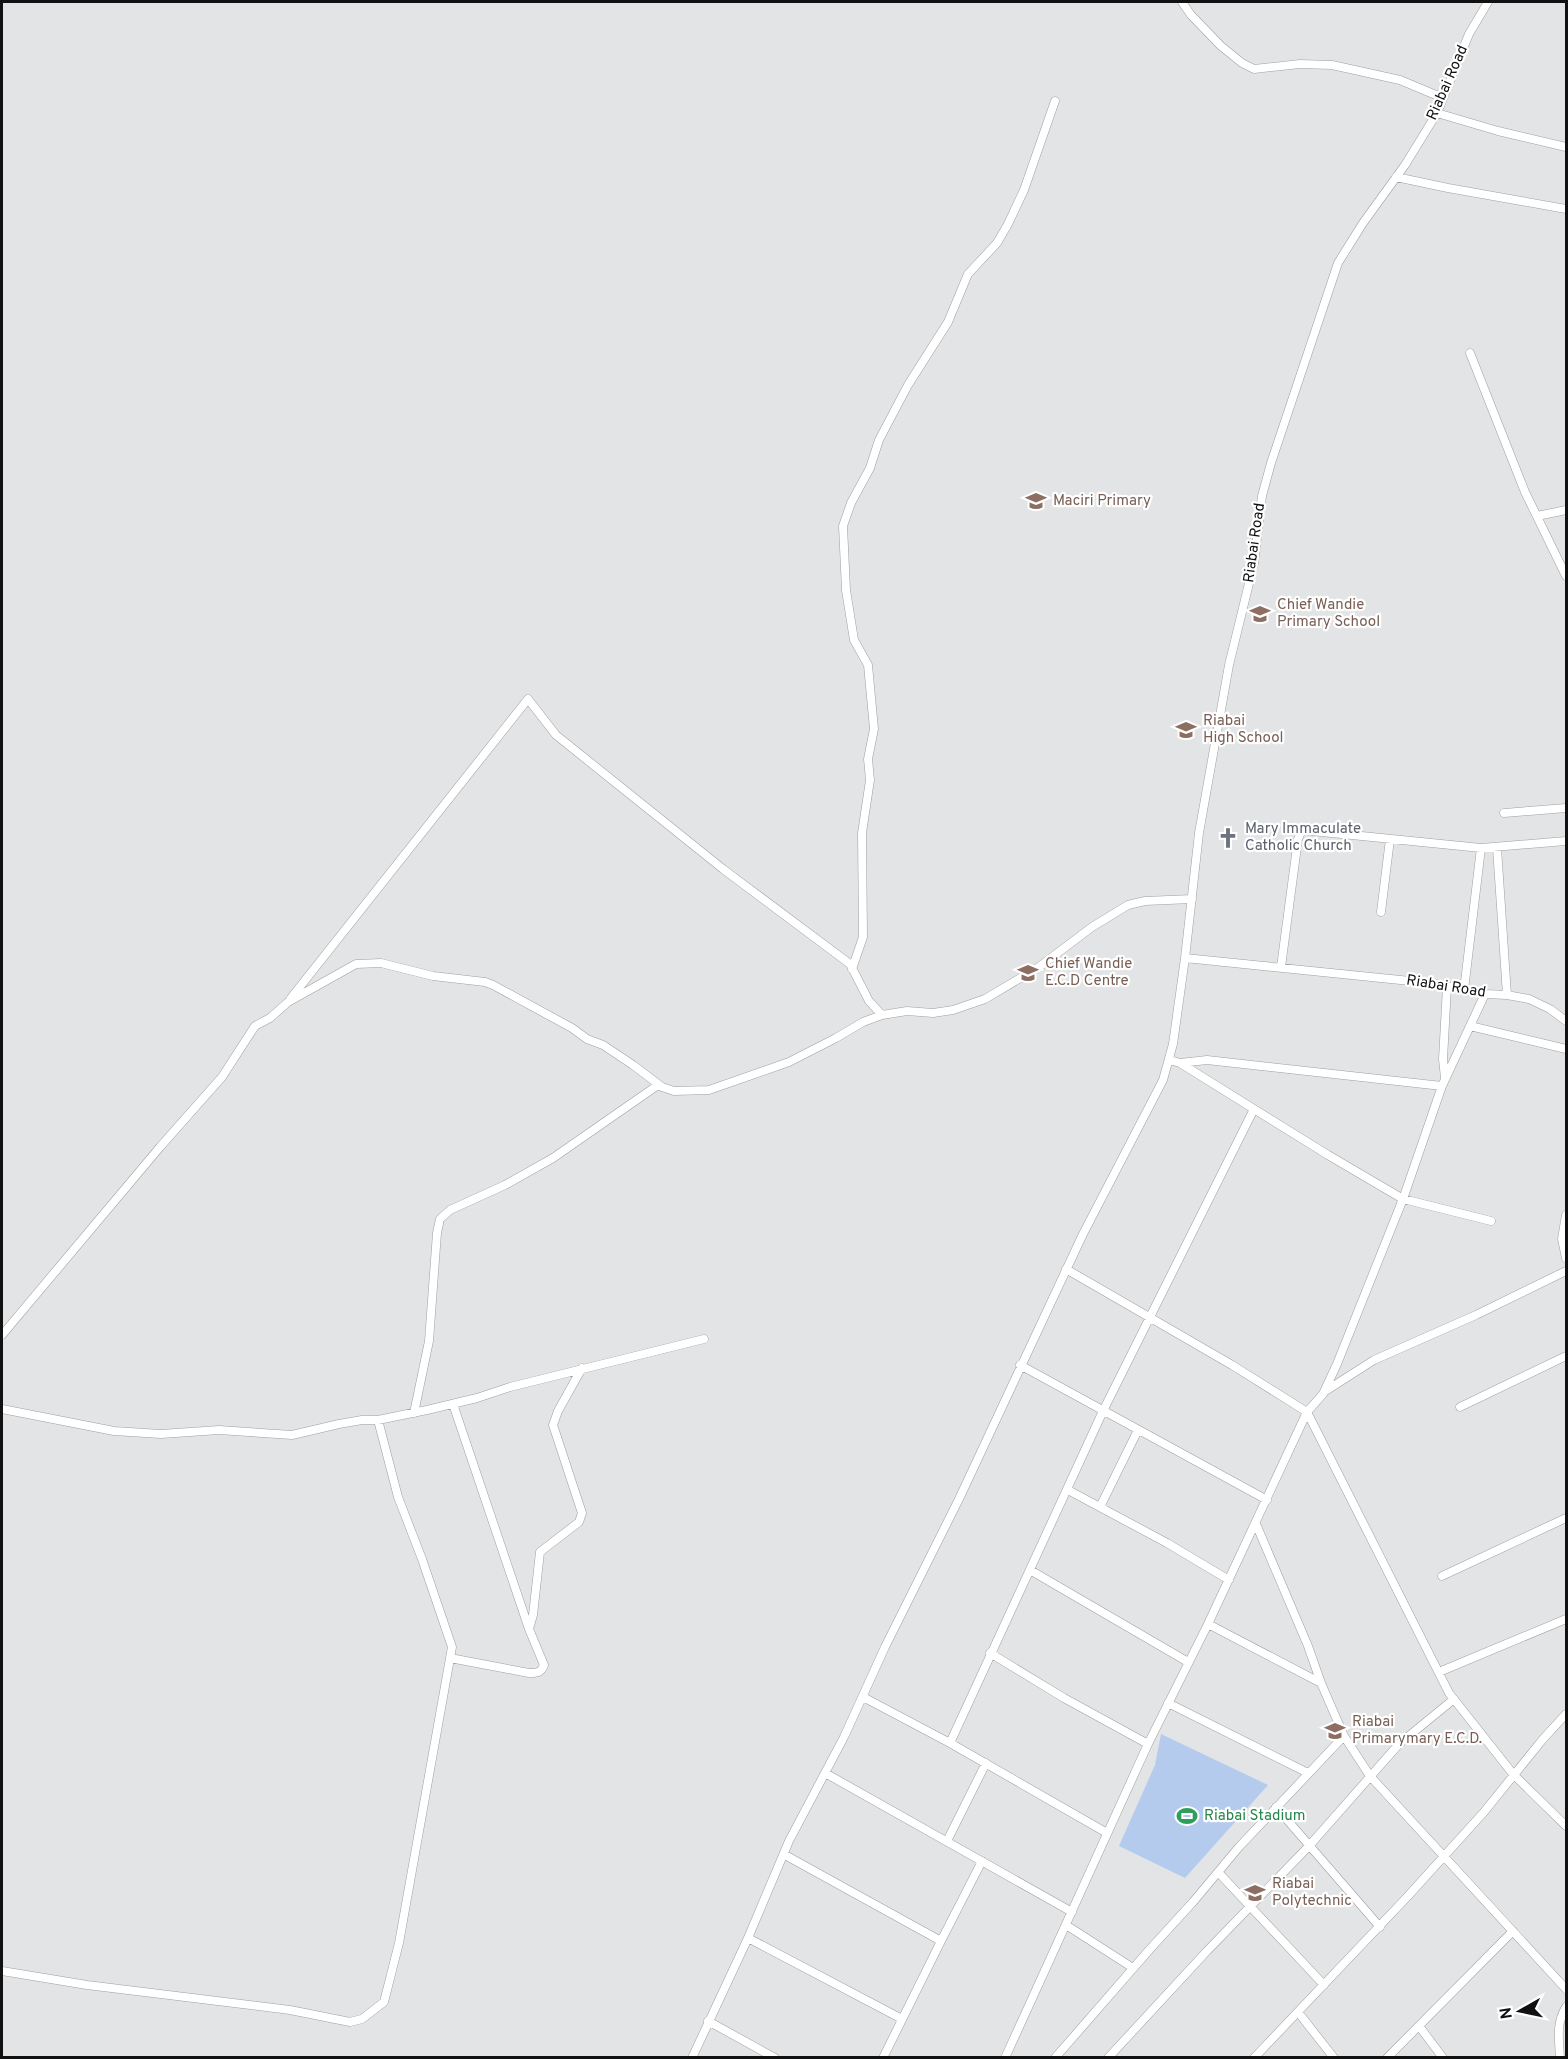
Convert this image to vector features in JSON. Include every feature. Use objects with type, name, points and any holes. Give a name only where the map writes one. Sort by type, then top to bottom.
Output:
[{"type":"street","points":[[1182,2],[1191,15],[1221,45],[1242,63],[1254,69],[1300,64],[1332,65],[1400,80],[1443,98]]},
{"type":"street","name":"Riabai Road","points":[[1488,2],[1469,34],[1437,113],[1338,263],[1265,482],[1254,563],[1229,664],[1199,833],[1185,958],[1430,983],[1485,994],[1507,994],[1529,999],[1550,1009],[1566,1021]]},
{"type":"street","points":[[852,969],[862,937],[862,833],[870,780],[868,759],[874,729],[868,665],[854,640],[846,590],[843,526],[850,503],[870,468],[884,432],[908,385],[948,322],[968,274],[997,243],[1008,225],[1024,190],[1055,101]]},
{"type":"street","points":[[1437,113],[1498,131],[1566,147]]},
{"type":"street","points":[[1396,177],[1566,209]]},
{"type":"street","points":[[1470,353],[1525,492],[1566,576]]},
{"type":"street","points":[[1537,516],[1566,510]]},
{"type":"street","points":[[2,1335],[159,1147],[222,1077],[255,1026],[270,1018],[288,1002],[528,699],[556,735],[726,872],[850,964],[869,1001],[882,1015]]},
{"type":"street","points":[[1504,813],[1566,808]]},
{"type":"street","points":[[1281,967],[1299,833],[1302,830],[1480,848],[1566,841]]},
{"type":"street","points":[[1382,912],[1390,839]]},
{"type":"street","points":[[1464,990],[1480,848]]},
{"type":"street","points":[[1497,848],[1507,994]]},
{"type":"street","points":[[288,1002],[356,964],[381,963],[433,976],[485,982],[506,991],[572,1028],[587,1039],[603,1045],[658,1085],[674,1091],[709,1090],[789,1062],[863,1022],[882,1015],[907,1011],[933,1013],[953,1010],[986,999],[1039,967],[1092,927],[1128,905],[1145,901],[1192,899]]},
{"type":"street","points":[[692,2058],[748,1938],[789,1841],[863,1697],[885,1647],[959,1499],[1066,1269],[1162,1080],[1170,1060],[1185,958]]},
{"type":"street","points":[[1444,1082],[1447,987]]},
{"type":"street","points":[[1323,1394],[1402,1199],[1444,1082],[1485,994]]},
{"type":"street","points":[[1470,1026],[1566,1049]]},
{"type":"street","points":[[1170,1060],[1180,1063],[1402,1199],[1491,1221]]},
{"type":"street","points":[[1180,1063],[1207,1060],[1444,1082]]},
{"type":"street","points":[[414,1413],[429,1341],[440,1219],[450,1210],[506,1185],[553,1158],[658,1085]]},
{"type":"street","points":[[950,1743],[1103,1411],[1254,1109]]},
{"type":"street","points":[[1566,1215],[1562,1239],[1566,1258]]},
{"type":"street","points":[[1066,1269],[1307,1412],[1438,1672],[1454,1699],[1513,1774],[1566,1826]]},
{"type":"street","points":[[1005,2058],[1148,1744],[1256,1524],[1307,1412],[1323,1394],[1374,1360],[1476,1315],[1566,1271]]},
{"type":"street","points":[[2,1409],[114,1431],[161,1434],[219,1430],[292,1435],[453,1404],[582,1368],[704,1339]]},
{"type":"street","points":[[1460,1407],[1566,1356]]},
{"type":"street","points":[[1020,1365],[1267,1500]]},
{"type":"street","points":[[530,1629],[534,1615],[540,1552],[582,1518],[553,1425],[558,1411],[582,1368]]},
{"type":"street","points":[[450,1658],[537,1673],[544,1665],[453,1404]]},
{"type":"street","points":[[2,1971],[87,1985],[290,2010],[350,2022],[362,2019],[384,2002],[390,1982],[450,1658],[450,1641],[398,1497],[378,1420]]},
{"type":"street","points":[[1100,1507],[1138,1430]]},
{"type":"street","points":[[1068,1490],[1167,1543],[1229,1580]]},
{"type":"street","points":[[1442,1576],[1566,1518]]},
{"type":"street","points":[[1256,1524],[1344,1736],[1370,1776],[1566,1989]]},
{"type":"street","points":[[1030,1570],[1188,1662]]},
{"type":"street","points":[[1438,1672],[1566,1619]]},
{"type":"street","points":[[1208,1624],[1321,1683]]},
{"type":"street","points":[[990,1653],[1064,1698],[1148,1744]]},
{"type":"street","points":[[863,1697],[986,1763],[1107,1833]]},
{"type":"street","points":[[1108,2058],[1310,1846],[1399,1744],[1454,1699]]},
{"type":"street","points":[[1168,1703],[1308,1773]]},
{"type":"street","points":[[1254,2058],[1380,1927],[1484,1812],[1513,1774],[1566,1714]]},
{"type":"street","points":[[1055,2058],[1239,1847],[1344,1736]]},
{"type":"street","points":[[947,1841],[986,1763]]},
{"type":"street","points":[[825,1773],[1072,1912]]},
{"type":"street","points":[[1276,1808],[1380,1927]]},
{"type":"street","points":[[784,1855],[941,1941]]},
{"type":"street","points":[[883,2058],[982,1861]]},
{"type":"street","points":[[1218,1872],[1324,1985]]},
{"type":"street","points":[[1066,1924],[1133,1968]]},
{"type":"street","points":[[1387,2058],[1513,1931]]},
{"type":"street","points":[[748,1938],[902,2019]]},
{"type":"street","points":[[1560,2058],[1558,2023],[1566,2007]]},
{"type":"street","points":[[1298,2012],[1334,2058]]},
{"type":"street","points":[[708,2021],[775,2058]]},
{"type":"street","points":[[1419,2026],[1443,2058]]},
{"type":"shaded area","name":"Riabai Stadium","points":[[1161,1734],[1268,1785],[1185,1878],[1119,1846],[1155,1765]]},
{"type":"place","name":"Maciri Primary","points":[[1036,501]]},
{"type":"place","name":"Chief Wandie Primary School","points":[[1260,614]]},
{"type":"place","name":"Riabai High School","points":[[1186,730]]},
{"type":"place","name":"Mary Immaculate Catholic Church","points":[[1228,838]]},
{"type":"place","name":"Chief Wandie E.C.D Centre","points":[[1028,973]]},
{"type":"place","name":"Riabai Primarymary E.C.D.","points":[[1335,1731]]},
{"type":"place","name":"Riabai Stadium","points":[[1187,1816]]},
{"type":"place","name":"Riabai Polytechnic","points":[[1255,1893]]}]
